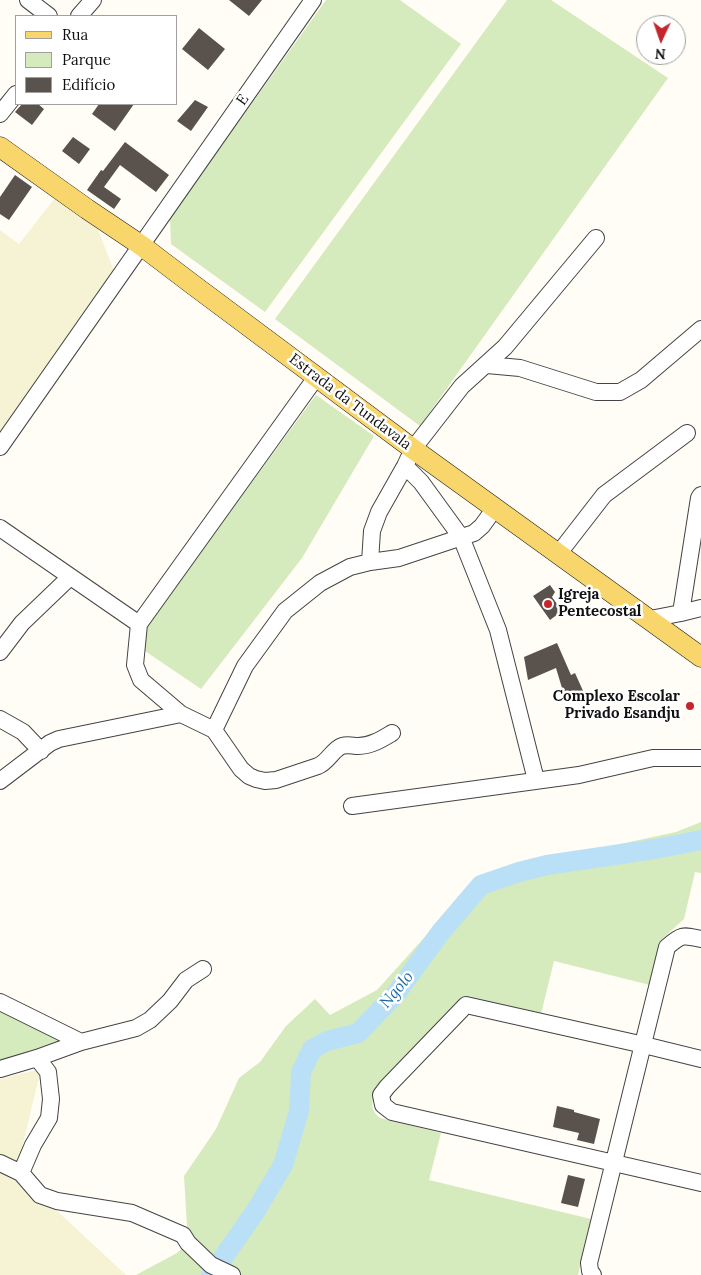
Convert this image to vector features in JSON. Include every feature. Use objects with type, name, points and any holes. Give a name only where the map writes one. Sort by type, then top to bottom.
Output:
[{"type":"main road","name":"Estrada da Tundavala","points":[[0,147],[142,246],[213,301],[317,376],[409,457],[496,508],[701,656]]},
{"type":"street","points":[[28,0],[48,15]]},
{"type":"street","points":[[80,15],[92,0]]},
{"type":"street","name":"E","points":[[0,447],[142,246],[310,1]]},
{"type":"street","points":[[0,114],[15,95]]},
{"type":"street","points":[[370,562],[372,531],[379,512],[409,457],[462,386],[505,347],[596,238]]},
{"type":"street","points":[[487,365],[520,368],[596,392],[620,392],[640,380],[701,329]]},
{"type":"street","points":[[317,376],[139,624],[135,666],[141,680],[181,714],[214,730],[241,769],[256,779],[265,781],[276,780],[318,766],[323,764],[344,745],[366,745],[379,741],[392,732]]},
{"type":"street","points":[[559,553],[604,495],[687,433]]},
{"type":"street","points":[[409,457],[421,482],[461,538],[498,630],[536,780]]},
{"type":"street","points":[[681,613],[701,495]]},
{"type":"street","points":[[214,730],[245,666],[286,611],[320,583],[350,567],[399,558],[474,533],[496,508]]},
{"type":"street","points":[[0,528],[139,624]]},
{"type":"street","points":[[0,652],[22,623],[70,577]]},
{"type":"street","points":[[650,619],[701,608]]},
{"type":"street","points":[[0,781],[50,743],[59,739],[181,714]]},
{"type":"street","points":[[0,719],[23,732],[41,751]]},
{"type":"street","points":[[352,806],[579,775],[654,758],[701,758]]},
{"type":"street","points":[[593,1275],[590,1271],[589,1263],[667,947],[675,940],[685,936],[701,939]]},
{"type":"street","points":[[0,1069],[81,1042],[136,1028],[150,1020],[170,1001],[186,980],[203,969]]},
{"type":"street","points":[[0,1002],[81,1042]]},
{"type":"street","points":[[701,1059],[466,1006],[387,1087],[381,1096],[382,1105],[392,1112],[701,1183]]},
{"type":"street","points":[[21,1173],[33,1145],[49,1118],[51,1099],[48,1072],[37,1058]]},
{"type":"street","points":[[0,1163],[21,1173],[40,1195],[57,1201],[132,1213],[183,1235],[188,1243],[212,1265],[232,1275]]},
{"type":"shaded area","points":[[55,198],[97,227],[114,271],[0,436],[0,230],[19,244]]},
{"type":"shaded area","points":[[41,1069],[18,1165],[0,1158],[0,1079]]},
{"type":"shaded area","points":[[0,1163],[40,1195],[126,1275],[0,1275]]},
{"type":"green space","points":[[326,0],[400,0],[461,44],[265,312],[171,244],[170,218]]},
{"type":"green space","points":[[507,0],[551,0],[636,57],[636,65],[648,65],[668,78],[420,426],[275,319]]},
{"type":"green space","points":[[316,395],[374,436],[302,558],[201,689],[145,651],[147,625]]},
{"type":"green space","points":[[701,822],[701,873],[695,872],[684,919],[661,940],[650,985],[554,961],[541,1014],[465,996],[376,1089],[373,1098],[374,1112],[380,1118],[441,1133],[429,1180],[591,1219],[578,1275],[136,1275],[177,1253],[188,1243],[184,1176],[216,1129],[239,1078],[260,1062],[286,1026],[315,999],[330,1015],[377,990],[467,890],[483,877],[514,867],[676,832]]},
{"type":"green space","points":[[0,1002],[81,1042],[0,1069]]},
{"type":"building","points":[[229,0],[262,0],[249,16]]},
{"type":"building","points":[[199,28],[225,49],[208,70],[182,49]]},
{"type":"building","points":[[195,100],[208,107],[191,131],[177,121]]},
{"type":"building","points":[[21,105],[39,105],[44,109],[32,125],[15,112]]},
{"type":"building","points":[[98,105],[133,105],[115,131],[92,114]]},
{"type":"building","points":[[73,137],[90,149],[79,164],[62,151]]},
{"type":"building","points":[[125,142],[169,175],[156,192],[120,165],[104,187],[121,199],[114,209],[87,190]]},
{"type":"building","points":[[15,175],[32,187],[9,220],[0,214],[0,197]]},
{"type":"building","name":"Igreja Pentecostal","points":[[550,585],[555,592],[552,597],[562,611],[550,620],[533,596]]},
{"type":"building","points":[[557,643],[571,675],[575,673],[584,693],[565,698],[556,668],[528,680],[524,657]]},
{"type":"building","points":[[557,1106],[600,1119],[594,1144],[577,1140],[579,1133],[553,1127]]},
{"type":"building","points":[[568,1175],[585,1179],[578,1207],[561,1203]]},
{"type":"waterway","name":"Ngolo","points":[[211,1275],[255,1212],[283,1165],[299,1111],[301,1072],[312,1049],[327,1041],[358,1033],[395,995],[440,933],[481,885],[547,865],[655,849],[701,840]]},
{"type":"place","name":"Igreja Pentecostal","points":[[548,604]]},
{"type":"place","name":"Complexo Escolar Privado Esandju","points":[[690,706]]}]
